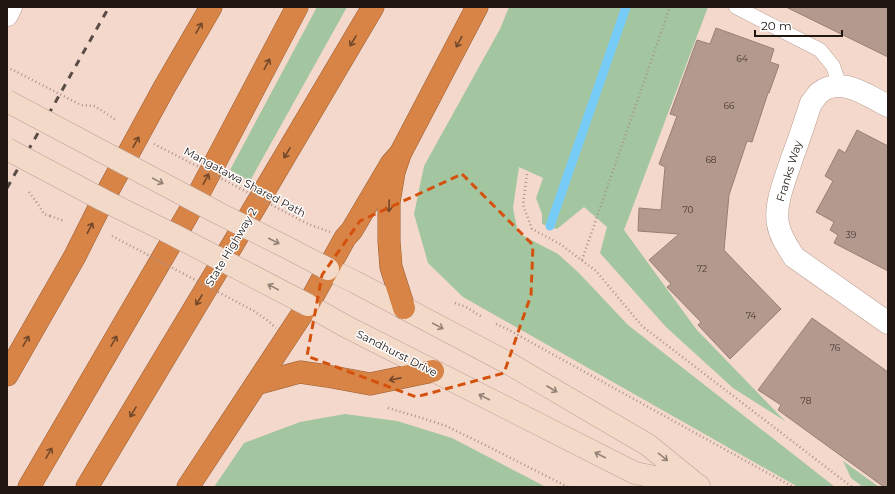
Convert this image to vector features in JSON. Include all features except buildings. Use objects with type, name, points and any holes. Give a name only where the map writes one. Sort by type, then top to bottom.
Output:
[{"type":"highway","points":[[7,375],[75,256],[103,200],[168,81],[211,7]]},
{"type":"highway","points":[[29,487],[188,214],[297,7]]},
{"type":"highway","name":"State Highway 2","points":[[88,487],[373,7]]},
{"type":"highway","points":[[404,308],[390,266],[389,202],[394,172],[400,154],[477,7]]},
{"type":"highway","points":[[188,487],[308,305],[345,238],[352,230],[391,164],[400,154]]},
{"type":"highway","points":[[256,384],[300,372],[370,384],[433,371]]},
{"type":"main road","name":"Sandhurst Drive","points":[[7,101],[218,213],[328,270],[355,282],[508,363],[648,445],[700,487]]},
{"type":"main road","name":"Sandhurst Drive","points":[[7,149],[308,305],[340,324],[635,473],[700,487]]},
{"type":"street","points":[[7,14],[11,7]]},
{"type":"street","points":[[840,86],[853,88],[888,106]]},
{"type":"street","name":"Franks Way","points":[[840,86],[820,93],[811,103],[782,189],[778,207],[778,223],[786,246],[794,257],[888,323]]},
{"type":"lane","points":[[736,7],[820,50],[833,66],[840,86]]},
{"type":"path","points":[[582,260],[670,7]]},
{"type":"path","points":[[7,67],[81,105],[94,106],[104,112]]},
{"type":"path","name":"Mangatawa Shared Path","points":[[154,144],[308,224],[330,232]]},
{"type":"path","points":[[527,174],[523,205],[532,229],[560,244],[596,271],[642,326],[852,487]]},
{"type":"path","points":[[27,189],[44,214],[50,216]]},
{"type":"path","points":[[112,236],[254,311],[276,328]]},
{"type":"path","points":[[450,301],[466,307],[485,319]]},
{"type":"path","points":[[491,322],[507,329],[793,487]]},
{"type":"path","points":[[383,407],[446,426],[568,487]]},
{"type":"highlighted area","points":[[462,174],[533,245],[531,295],[504,373],[416,397],[307,356],[322,275],[360,221]]},
{"type":"green space","points":[[317,7],[347,7],[250,181],[230,170]]},
{"type":"green space","points":[[509,7],[708,7],[624,230],[696,329],[785,421],[733,388],[666,327],[600,253],[607,227],[584,207],[557,229],[542,224],[542,214],[536,198],[543,178],[519,167],[513,208],[518,233],[558,254],[579,273],[628,325],[835,487],[798,487],[463,297],[428,263],[414,214],[424,166],[500,29]]},
{"type":"green space","points":[[345,414],[397,421],[452,438],[546,487],[214,487],[244,443],[300,422]]},
{"type":"green space","points":[[843,461],[879,487],[863,487],[851,478]]},
{"type":"waterway","points":[[550,226],[626,7]]},
{"type":"railway","points":[[7,188],[109,7]]}]
